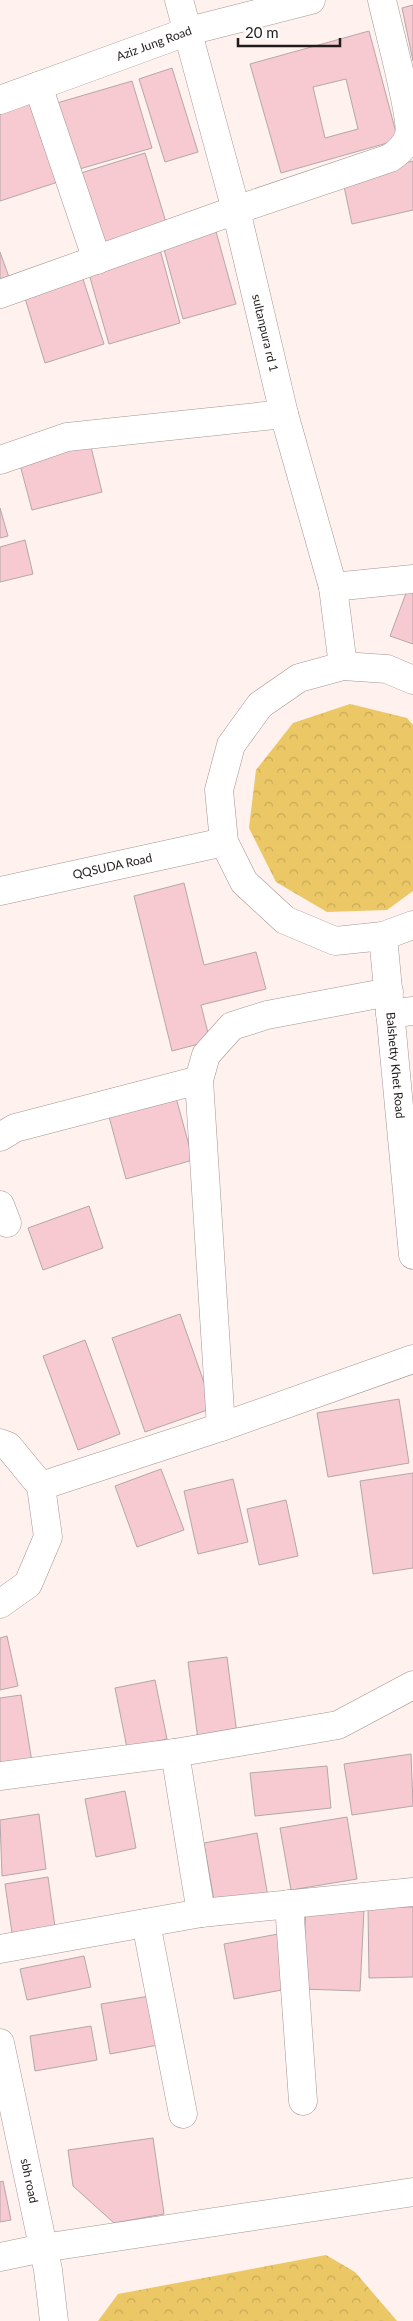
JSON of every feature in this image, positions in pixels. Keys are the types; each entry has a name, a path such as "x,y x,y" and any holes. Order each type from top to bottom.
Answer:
{"street":[{"name":"sultanpura rd 1","path":"180,0 236,210 284,414 333,588 343,666"},
{"name":"Aziz Jung Road","path":"0,100 188,31 310,0"},
{"path":"0,294 236,210 370,166 390,158 404,148 409,134 407,113 382,0"},
{"path":"38,86 96,260"},
{"path":"0,460 67,437 284,414"},
{"path":"333,588 413,579"},
{"path":"413,680 387,669 343,666 299,678 260,705 231,745 219,790 224,842 244,882 285,920 335,940 383,936 413,926"},
{"name":"QQSUDA Road","path":"0,890 224,842"},
{"name":"Balshetty Khet Road","path":"383,936 397,1005 406,1096 413,1255"},
{"path":"221,1427 199,1080 206,1054 232,1026 267,1014 397,1005"},
{"path":"0,1137 15,1128 199,1080"},
{"path":"41,1486 221,1427 413,1359"},
{"path":"0,1443 8,1446 41,1486 48,1537 28,1584 0,1604"},
{"path":"0,1776 175,1754 338,1725 413,1685"},
{"path":"175,1754 201,1913"},
{"path":"0,1949 201,1913 413,1892"},
{"path":"290,1904 303,2101"},
{"path":"146,1923 184,2114"},
{"name":"sbh road","path":"0,2043 43,2248 54,2321"},
{"path":"0,2257 43,2248 413,2192"}],"green space":[{"path":"350,704 407,718 413,725 413,891 387,910 327,912 276,882 249,828 256,770 293,723"},
{"path":"326,2255 355,2272 397,2321 98,2321 118,2294"}],"building":[{"path":"413,5 413,61 402,8"},
{"path":"369,31 398,140 281,173 250,64","holes":["346,79 358,129 325,138 313,87"]},
{"path":"172,68 198,152 165,162 139,79"},
{"path":"132,81 152,148 76,170 57,103"},
{"path":"39,100 64,180 0,201 0,113"},
{"path":"145,153 168,229 101,250 78,174"},
{"path":"413,161 413,210 352,224 342,177"},
{"path":"215,228 236,304 183,319 162,242"},
{"path":"159,246 180,323 109,344 87,267"},
{"path":"0,252 10,280 0,283"},
{"path":"82,276 104,344 45,363 24,295"},
{"path":"90,443 102,492 32,510 19,461"},
{"path":"0,508 8,536 0,538"},
{"path":"25,540 33,574 0,582 0,547"},
{"path":"408,588 413,589 413,644 390,636"},
{"path":"184,883 204,965 256,952 266,989 201,1005 210,1041 172,1051 134,896"},
{"path":"175,1094 193,1160 126,1179 108,1113"},
{"path":"89,1206 103,1248 43,1270 28,1228"},
{"path":"180,1314 213,1408 145,1432 112,1338"},
{"path":"85,1340 120,1434 78,1450 43,1356"},
{"path":"399,1399 409,1463 328,1477 317,1413"},
{"path":"161,1469 184,1530 137,1547 115,1486"},
{"path":"413,1473 413,1568 373,1574 360,1481"},
{"path":"233,1479 248,1542 198,1554 184,1491"},
{"path":"286,1500 298,1556 259,1565 247,1509"},
{"path":"7,1636 18,1686 0,1690 0,1638"},
{"path":"227,1657 237,1734 198,1740 188,1662"},
{"path":"155,1680 167,1739 127,1748 115,1688"},
{"path":"21,1695 32,1762 0,1767 0,1698"},
{"path":"411,1754 413,1806 352,1815 344,1764"},
{"path":"327,1766 331,1808 255,1816 250,1773"},
{"path":"125,1791 136,1848 96,1857 85,1799"},
{"path":"39,1814 46,1869 2,1876 0,1820"},
{"path":"347,1817 357,1879 291,1890 280,1828"},
{"path":"257,1833 268,1897 215,1906 204,1843"},
{"path":"48,1877 56,1934 13,1940 5,1884"},
{"path":"306,1907 364,1910 360,1991 302,1989"},
{"path":"413,1907 413,1977 369,1978 368,1908"},
{"path":"278,1934 287,1989 234,1999 224,1944"},
{"path":"84,1956 91,1987 27,2000 20,1969"},
{"path":"150,1996 158,2045 110,2054 101,2004"},
{"path":"91,2026 97,2060 35,2071 30,2036"},
{"path":"153,2138 164,2214 114,2223 73,2186 68,2150"},
{"path":"3,2181 11,2220 0,2222 0,2182"}]}
